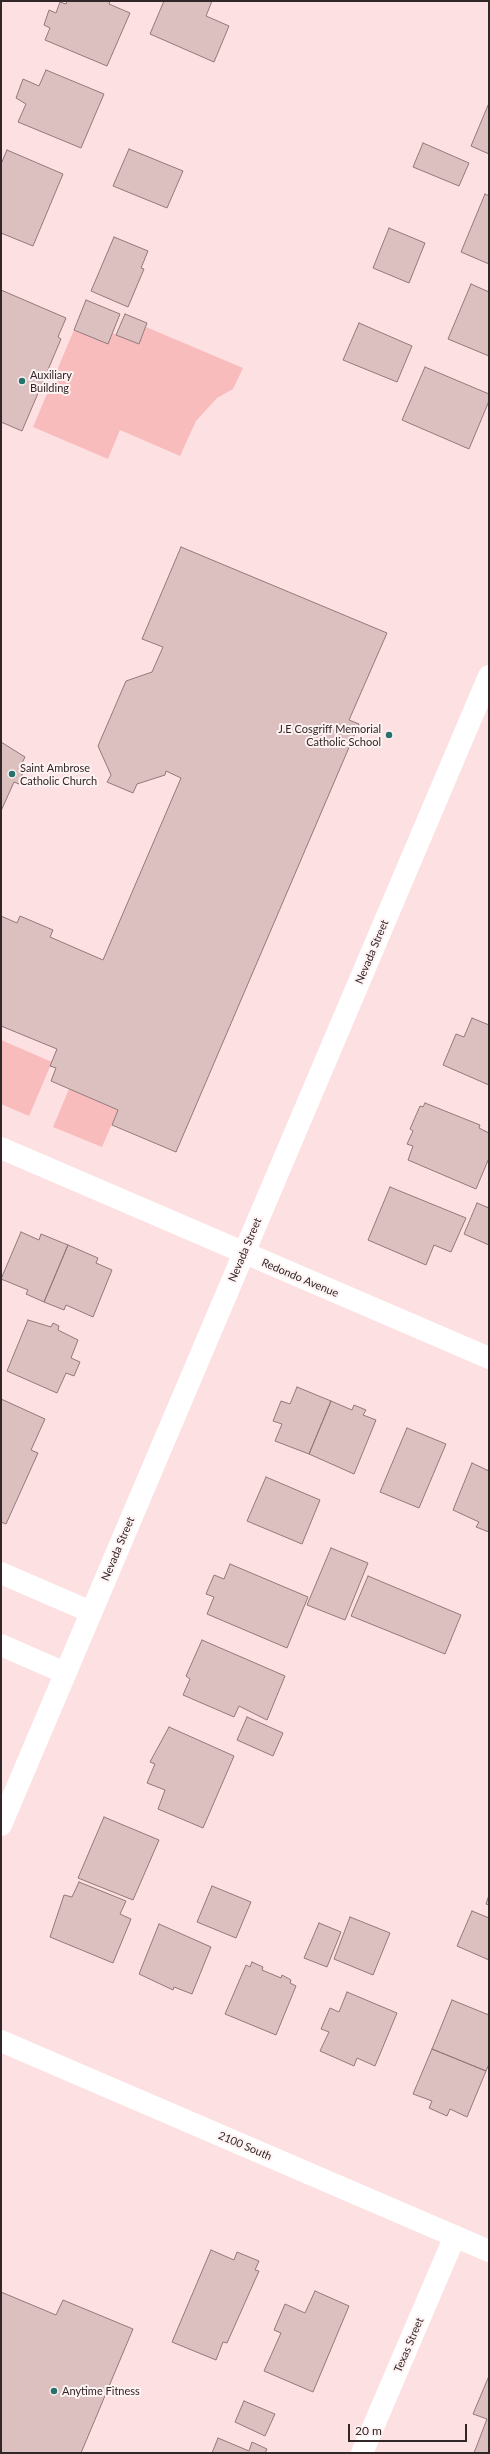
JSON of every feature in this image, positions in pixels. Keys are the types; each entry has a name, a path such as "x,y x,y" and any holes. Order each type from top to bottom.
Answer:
{"street":[{"name":"Nevada Street","path":"1,1825 489,676"},
{"name":"Redondo Avenue","path":"1,1148 489,1358"},
{"path":"1,1573 91,1612"},
{"path":"1,1645 65,1673"},
{"name":"2100 South","path":"1,2041 489,2251"},
{"name":"Texas Street","path":"362,2453 455,2236"}],"shaded area":[{"path":"146,327 243,368 233,389 217,398 196,421 180,456 120,430 108,459 33,427 74,330 108,343 112,333 139,344"},
{"path":"1,1040 52,1062 29,1116 1,1104"},
{"path":"69,1089 118,1110 102,1147 53,1127"}],"building":[{"path":"67,1 110,1 109,4 130,13 107,66 45,40 50,28 44,25 49,10 56,13 60,2 66,4"},
{"path":"164,1 212,1 206,16 229,26 214,62 150,34"},
{"path":"46,70 104,94 81,148 18,122 26,104 16,98 23,79 39,86"},
{"path":"489,103 489,154 471,146"},
{"path":"423,143 469,163 459,186 413,167"},
{"path":"129,149 183,171 167,208 113,186"},
{"path":"7,150 63,174 33,246 1,233 1,164"},
{"path":"485,194 489,196 489,264 461,252"},
{"path":"389,228 425,243 409,283 373,268"},
{"path":"114,237 148,251 141,268 144,269 128,307 91,291"},
{"path":"471,284 489,292 489,356 448,339"},
{"name":"Auxiliary Building","path":"1,290 66,318 58,337 61,339 22,431 1,422"},
{"path":"86,300 120,314 108,344 74,330"},
{"path":"125,314 147,323 139,344 116,335"},
{"path":"359,323 412,346 397,382 343,360"},
{"path":"425,367 489,394 489,401 469,449 402,420"},
{"path":"181,547 387,633 349,720 359,724 176,1152 112,1125 118,1110 51,1081 56,1068 50,1066 57,1049 1,1026 1,916 17,923 20,916 53,930 50,937 103,960 181,778 166,771 165,775 137,784 133,793 107,782 111,775 98,746 126,681 152,672 163,647 142,639"},
{"name":"Saint Ambrose Catholic Church","path":"1,742 25,757 22,763 25,766 19,784 14,782 1,811"},
{"path":"472,1018 489,1025 489,1085 443,1065 456,1034 464,1037"},
{"path":"425,1103 480,1125 479,1128 489,1133 489,1158 476,1189 408,1160 413,1146 407,1144 413,1131 410,1129 420,1106 423,1107"},
{"path":"390,1187 466,1218 451,1252 434,1245 426,1265 368,1240"},
{"path":"477,1203 489,1208 489,1245 464,1234"},
{"path":"21,1232 39,1240 41,1234 68,1245 44,1302 26,1294 28,1290 1,1279"},
{"path":"68,1245 98,1258 96,1263 112,1270 93,1317 66,1305 64,1310 44,1302"},
{"path":"28,1320 51,1327 53,1323 59,1326 58,1330 78,1340 71,1358 80,1362 74,1376 66,1373 57,1393 7,1371"},
{"path":"297,1387 331,1401 309,1454 275,1441 282,1424 273,1421 281,1401 290,1404"},
{"path":"1,1399 45,1419 31,1450 38,1453 6,1524 1,1522"},
{"path":"331,1401 352,1410 354,1405 366,1410 363,1415 376,1420 354,1474 309,1454"},
{"path":"407,1428 446,1444 419,1508 380,1492"},
{"path":"472,1463 489,1471 489,1532 476,1527 479,1522 453,1510"},
{"path":"266,1477 320,1500 302,1544 247,1521"},
{"path":"331,1548 368,1563 345,1620 307,1605"},
{"path":"230,1564 308,1597 287,1648 207,1614 214,1597 206,1594 214,1575 224,1579"},
{"path":"368,1576 461,1615 445,1654 351,1616"},
{"path":"202,1640 285,1676 267,1720 239,1706 234,1717 183,1695 190,1679 186,1676"},
{"path":"247,1717 283,1733 273,1756 237,1740"},
{"path":"169,1727 234,1756 203,1828 158,1809 165,1790 147,1783 155,1764 150,1762"},
{"path":"104,1817 159,1840 133,1900 78,1878"},
{"path":"79,1882 126,1901 120,1914 131,1919 113,1963 50,1937 64,1895 72,1897"},
{"path":"212,1886 251,1902 236,1938 197,1922"},
{"path":"489,1895 489,1905 486,1904"},
{"path":"472,1911 489,1918 489,1960 457,1946"},
{"path":"350,1917 390,1933 373,1975 334,1959"},
{"path":"319,1923 341,1932 327,1967 304,1958"},
{"path":"159,1924 211,1947 192,1994 174,1987 173,1990 139,1974"},
{"path":"252,1962 263,1967 262,1970 281,1978 282,1975 291,1980 290,1983 296,1986 276,2035 225,2014 246,1965 250,1967"},
{"path":"347,1992 397,2013 375,2066 357,2058 354,2066 320,2051 329,2032 321,2029 330,2008 339,2012"},
{"path":"452,2000 489,2015 489,2064 486,2071 432,2049"},
{"path":"432,2049 486,2071 467,2117 450,2109 447,2116 429,2108 432,2101 413,2094"},
{"path":"211,2250 234,2260 237,2252 259,2261 255,2270 259,2271 227,2343 223,2342 216,2360 172,2342"},
{"path":"315,2291 349,2306 313,2392 264,2371 281,2333 274,2330 285,2304 305,2313"},
{"name":"Anytime Fitness","path":"1,2292 56,2315 63,2300 133,2329 81,2453 1,2453"},
{"path":"489,2376 489,2453 474,2453 487,2419 473,2414"},
{"path":"244,2401 275,2414 265,2436 235,2422"},
{"path":"218,2438 249,2451 252,2442 267,2449 265,2453 212,2453"}],"place":[{"name":"Auxiliary Building","path":"22,381"},
{"name":"J.E Cosgriff Memorial Catholic School","path":"389,735"},
{"name":"Saint Ambrose Catholic Church","path":"12,774"},
{"name":"Anytime Fitness","path":"54,2391"}]}
